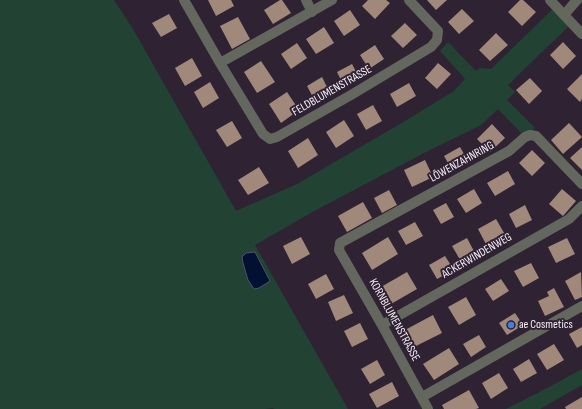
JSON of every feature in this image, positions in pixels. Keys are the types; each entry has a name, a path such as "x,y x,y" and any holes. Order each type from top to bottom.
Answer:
{"street":[{"name":"FELDBLUMENSTRASSE","path":"184,0 263,134 270,138 277,137 431,48 437,40 438,31 409,0"},
{"path":"306,0 312,12"},
{"path":"220,63 332,0"},
{"path":"550,0 582,34"},
{"path":"564,15 577,0"},
{"name":"LÖWENZAHNRING","path":"340,243 509,151 525,137 530,135 536,136 582,184"},
{"name":"ACKERWINDENWEG","path":"382,325 569,219 582,206"},
{"name":"KORNBLUMENSTRASSE","path":"340,243 339,250 428,409"},
{"path":"422,397 582,306"}],"green space":[{"path":"0,0 114,0 133,29 236,211 297,184 454,91 465,79 440,51 448,42 476,71 480,68 491,69 556,6 572,23 508,85 515,92 507,100 535,128 525,137 498,109 481,125 316,210 255,245 348,409 0,409"},
{"path":"582,369 582,385 540,409 506,409 551,386"}],"water":[{"path":"255,252 270,281 259,288 254,289 248,280 242,257 246,253"}],"building":[{"path":"208,0 231,0 234,6 216,16"},
{"path":"282,0 291,13 273,24 264,10"},
{"path":"368,0 386,0 390,3 375,19 362,6"},
{"path":"427,0 447,0 436,10"},
{"path":"520,0 523,0 536,12 522,26 508,12"},
{"path":"462,9 474,21 459,34 448,22"},
{"path":"350,10 360,25 344,36 334,21"},
{"path":"169,14 177,28 161,37 152,23"},
{"path":"238,17 250,39 232,49 220,26"},
{"path":"405,23 417,35 403,48 391,36"},
{"path":"324,27 334,43 316,54 306,39"},
{"path":"496,33 508,45 490,61 479,50"},
{"path":"563,42 576,56 563,69 550,55"},
{"path":"297,43 307,58 291,69 281,54"},
{"path":"375,45 384,59 369,69 360,55"},
{"path":"192,58 202,76 185,86 175,68"},
{"path":"261,61 275,82 257,93 244,72"},
{"path":"438,63 451,74 437,89 425,78"},
{"path":"352,64 360,79 345,88 337,72"},
{"path":"582,74 582,99 580,102 567,89"},
{"path":"322,77 330,93 315,101 307,86"},
{"path":"530,78 542,91 529,104 516,90"},
{"path":"210,82 219,98 203,108 194,92"},
{"path":"409,83 416,96 397,107 390,94"},
{"path":"287,92 299,110 281,123 269,104"},
{"path":"373,105 382,121 366,130 357,114"},
{"path":"344,120 354,136 336,148 326,132"},
{"path":"232,121 242,138 227,147 216,130"},
{"path":"569,123 582,137 563,154 551,140"},
{"path":"492,124 505,138 490,152 477,139"},
{"path":"308,138 318,155 298,168 288,151"},
{"path":"460,147 468,161 452,170 444,156"},
{"path":"582,147 582,170 570,158"},
{"path":"532,150 545,163 532,176 519,163"},
{"path":"425,160 433,177 412,187 404,170"},
{"path":"259,167 269,183 248,195 238,180"},
{"path":"508,171 515,184 495,196 487,183"},
{"path":"474,189 482,203 466,213 457,199"},
{"path":"562,189 576,201 563,216 549,204"},
{"path":"389,190 397,205 382,213 374,198"},
{"path":"363,202 372,218 347,232 338,216"},
{"path":"446,203 454,217 441,224 433,210"},
{"path":"525,205 532,220 516,228 509,214"},
{"path":"496,219 507,238 488,248 478,229"},
{"path":"415,222 423,236 406,245 398,231"},
{"path":"301,237 310,254 292,264 283,246"},
{"path":"388,237 398,254 372,270 362,253"},
{"path":"467,238 476,255 462,263 452,246"},
{"path":"567,238 575,254 556,263 548,247"},
{"path":"445,256 454,270 437,279 429,265"},
{"path":"531,263 539,278 523,287 514,271"},
{"path":"407,272 417,289 391,304 381,287"},
{"path":"581,272 582,297 575,300 565,281"},
{"path":"326,274 334,289 316,299 308,284"},
{"path":"501,279 509,291 493,301 485,289"},
{"path":"554,288 564,307 545,316 538,301 549,296 547,292"},
{"path":"344,295 353,313 336,321 328,302"},
{"path":"466,297 476,315 459,325 448,307"},
{"path":"515,313 523,325 507,335 499,323"},
{"path":"433,315 442,333 414,347 405,330"},
{"path":"360,323 368,339 352,347 344,331"},
{"path":"582,327 582,345 577,348 569,334"},
{"path":"479,335 486,347 471,357 463,344"},
{"path":"554,344 564,360 547,370 537,354"},
{"path":"449,348 459,364 434,380 423,364"},
{"path":"529,359 537,373 521,382 513,369"},
{"path":"377,360 385,375 370,384 361,369"},
{"path":"499,373 508,388 491,399 482,383"},
{"path":"392,382 399,396 377,408 369,394"},
{"path":"469,390 479,408 444,409 442,405"},
{"path":"582,397 582,409 566,409 565,407"}],"place":[{"name":"ae Cosmetics","path":"511,325"}]}
